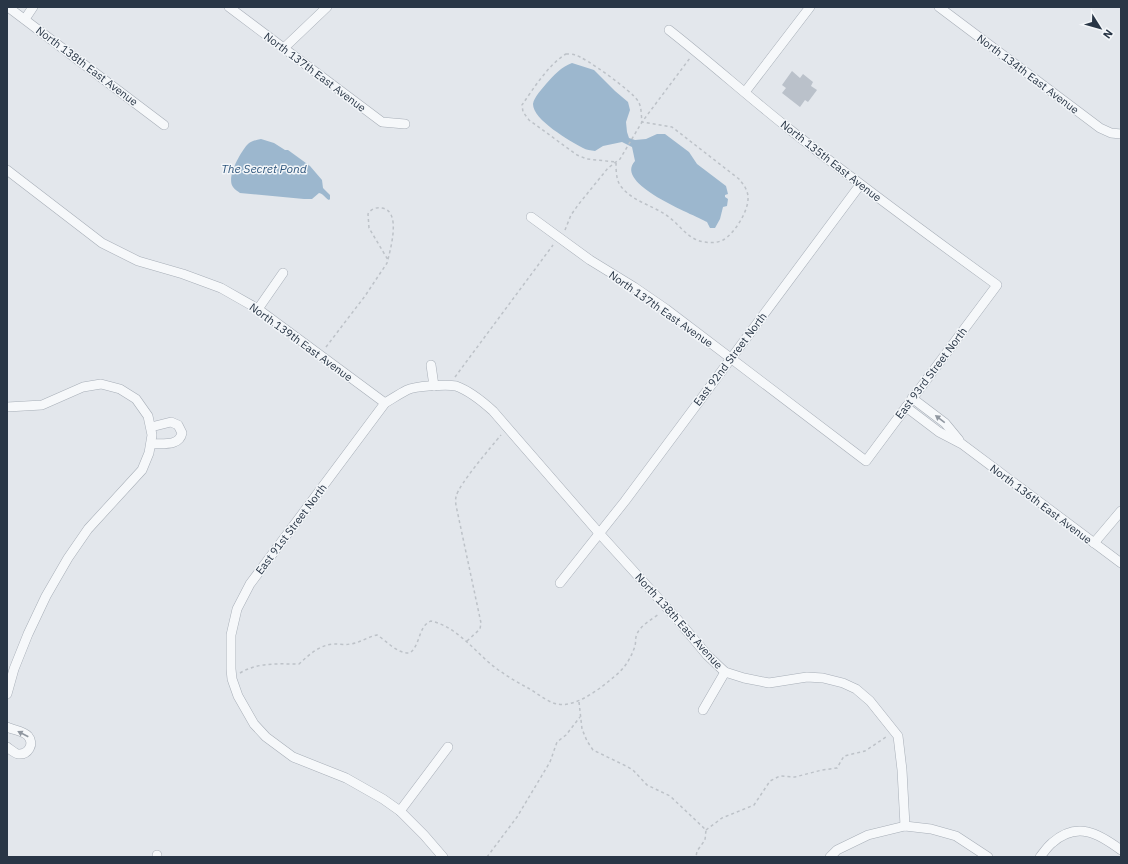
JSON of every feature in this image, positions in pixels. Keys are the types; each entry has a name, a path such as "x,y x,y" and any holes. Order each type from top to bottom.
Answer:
{"street":[{"name":"North 138th East Avenue","path":"8,7 164,125"},
{"path":"25,19 33,7"},
{"name":"North 137th East Avenue","path":"229,7 382,122 406,124"},
{"path":"284,48 327,7"},
{"path":"745,92 810,7"},
{"name":"North 134th East Avenue","path":"939,7 1100,128 1111,133 1121,134"},
{"name":"North 135th East Avenue","path":"669,30 860,185 997,285"},
{"name":"North 139th East Avenue","path":"7,170 102,243 138,261 183,274 221,288 258,309 385,403"},
{"name":"East 92nd Street North","path":"560,583 860,185"},
{"name":"North 137th East Avenue","path":"531,217 590,260 666,309 866,461"},
{"path":"258,309 283,273"},
{"name":"East 93rd Street North","path":"866,461 997,285"},
{"path":"431,365 434,386"},
{"path":"7,407 42,404 83,387 101,384 120,389 136,399 148,416 151,435 149,453 142,470 88,529 68,558 50,589 28,634 14,669 7,694"},
{"name":"North 138th East Avenue","path":"385,403 408,390 434,386 457,386 475,396 493,411 599,533 667,608 707,655 724,672 769,683 807,677 823,678 843,683 856,689 870,701 898,736 902,770 905,826"},
{"name":"North 136th East Avenue","path":"912,398 945,423 962,444"},
{"name":"East 91st Street North","path":"232,679 231,635 237,609 250,584 385,403"},
{"name":"North 136th East Avenue","path":"906,407 939,432 962,444 1121,563"},
{"path":"1094,543 1121,511"},
{"path":"703,710 724,672"},
{"path":"232,679 238,696 250,717 266,737 293,757 366,788 400,811 443,857"},
{"path":"7,727 26,735 30,739 31,744 28,750 21,754 16,753 7,747"},
{"path":"400,811 448,747"},
{"path":"830,857 837,850 868,835 905,826 931,829 956,836 988,857"},
{"path":"1040,857 1052,843 1068,833 1086,830 1105,838 1121,850"}],"path":[{"path":"449,385 554,243 560,238 578,205 608,168 620,159 642,122 696,51"},
{"path":"616,162 587,159 576,155 529,120 523,112 522,105 558,59 566,54 576,55 587,61 630,93 638,101 641,110 642,122"},
{"path":"616,162 617,176 620,185 626,191 645,205 665,214 694,240 715,243 723,240 732,232 741,220 746,211 748,197 746,188 739,178 672,127 642,122"},
{"path":"320,355 369,291 388,260 394,223 388,211 385,209 376,208 368,214 369,228 388,260"},
{"path":"467,641 480,629 480,621 457,510 456,498 459,490 488,451 508,428"},
{"path":"232,679 252,666 299,664 311,653 322,646 362,642 377,635 398,650 405,653 410,653 417,645 423,628 431,621 467,641 486,660 500,671 548,700 556,704 565,704 579,701 616,676 623,669 631,656 637,633 641,628 667,608"},
{"path":"579,701 582,729 593,750 633,770 647,785 670,796 706,830"},
{"path":"487,857 517,817 550,762 557,742 566,735 580,717"},
{"path":"696,857 697,851 705,840 706,830 722,818 754,805 770,781 780,776 795,777 837,768 844,756 865,751 894,730"}],"water":[{"path":"572,63 594,70 628,102 630,110 626,122 629,138 635,140 646,139 657,134 665,134 689,152 697,164 726,186 728,194 725,195 728,199 727,206 723,207 720,219 715,228 710,228 707,222 672,205 644,188 635,179 631,170 635,161 632,147 622,142 603,146 595,151 586,149 561,135 539,117 533,104 536,96 558,72"},
{"name":"The Secret Pond","path":"261,139 274,143 285,150 288,150 310,166 322,180 323,188 330,195 330,199 329,200 319,193 312,199 304,199 240,193 235,189 231,183 231,178 238,159 249,144"}],"building":[{"path":"792,71 800,78 803,74 813,82 811,86 817,90 808,102 805,100 800,107 782,93 786,88 782,85"}]}
